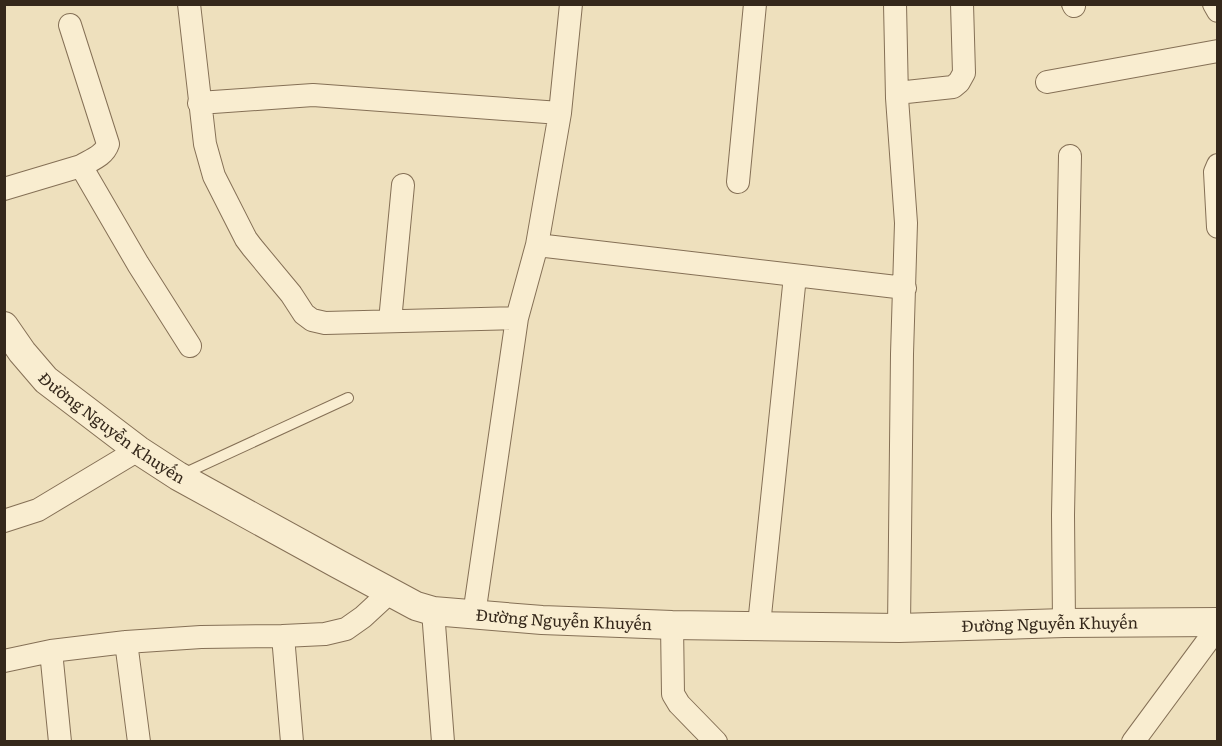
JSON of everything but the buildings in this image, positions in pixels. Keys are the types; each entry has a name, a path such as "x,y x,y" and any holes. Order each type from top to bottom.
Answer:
{"street":[{"path":"189,4 199,103 205,144 214,176 246,239 291,294 304,314 312,320 326,323 518,318"},
{"path":"474,615 518,318 537,245 560,113 571,4"},
{"path":"738,182 755,4"},
{"path":"895,4 897,93 906,223 899,628"},
{"path":"897,93 953,87 959,82 964,73 962,4"},
{"path":"1214,4 1218,11"},
{"path":"4,189 81,166 106,150 108,144 70,25"},
{"path":"1047,82 1218,51"},
{"path":"199,103 314,95 560,113"},
{"path":"1064,623 1063,515 1071,156"},
{"path":"1218,165 1215,172 1218,227"},
{"path":"81,166 138,264 190,346"},
{"path":"390,321 404,185"},
{"path":"537,245 905,288"},
{"path":"759,625 795,276"},
{"name":"Đường Nguyễn Khuyến","path":"4,326 46,380 138,450 178,476 390,593 433,612 672,625 899,628 1064,623 1218,622"},
{"path":"4,521 38,510 138,450"},
{"path":"4,661 51,651 126,642 201,637 325,634 346,629 390,593"},
{"path":"433,612 443,741"},
{"path":"672,625 673,694 679,704 716,741"},
{"path":"1133,741 1218,627"},
{"path":"283,636 292,741"},
{"path":"126,642 140,741"},
{"path":"51,651 60,741"}],"lane":[{"path":"178,476 348,398"}]}
